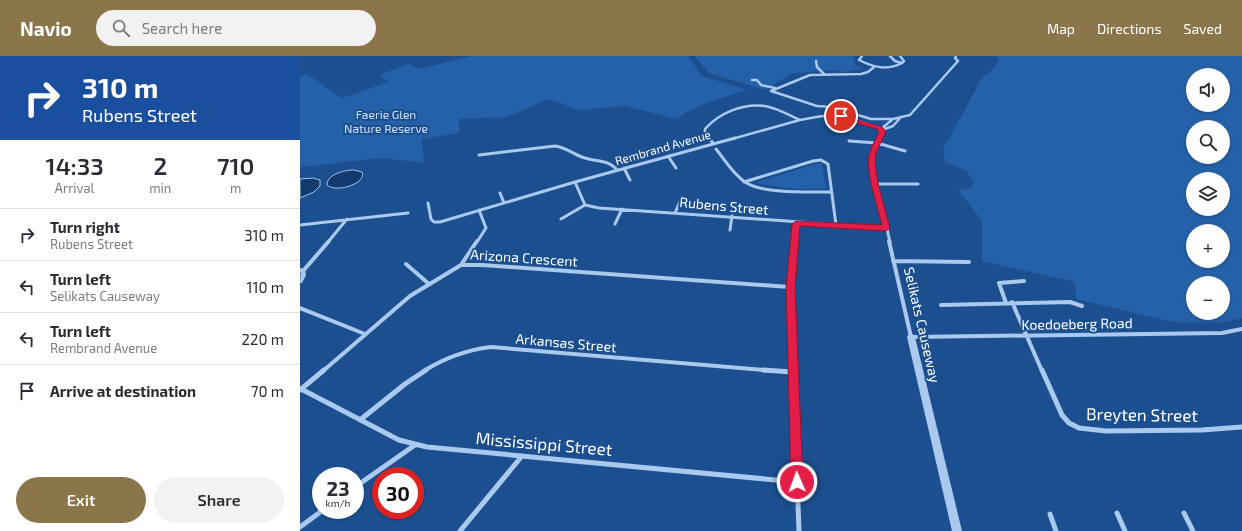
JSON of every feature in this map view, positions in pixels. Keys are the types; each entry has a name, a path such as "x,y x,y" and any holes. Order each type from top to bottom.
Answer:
{"street":[{"path":"862,56 859,60 874,67 893,67 902,62"},
{"path":"890,56 895,61 902,62"},
{"path":"900,56 904,61 902,62"},
{"path":"775,88 772,92 817,106 831,107 874,119 893,119 912,113 948,71 958,62 956,56"},
{"path":"816,61 817,67 825,74"},
{"path":"752,80 756,80 761,85 775,88 808,75 861,74 868,72 874,67"},
{"path":"712,143 705,133 705,128 718,118 730,112 751,107 764,106 800,120"},
{"name":"Rembrand Avenue","path":"428,203 431,219 434,222 454,218 712,143 821,115 835,115 880,129"},
{"path":"880,129 893,126 901,117"},
{"path":"880,129 893,119"},
{"name":"Selikats Causeway","path":"880,129 872,160 876,184 957,531"},
{"path":"849,142 877,143 904,151"},
{"path":"479,155 555,146 566,148 588,159 608,162 617,170"},
{"path":"716,149 744,182 755,187 802,192 831,192"},
{"path":"668,156 676,168"},
{"path":"744,182 814,160 821,160 828,164 836,226"},
{"path":"624,168 630,180"},
{"path":"561,219 585,205 574,182"},
{"path":"876,184 918,184"},
{"path":"500,193 504,203"},
{"path":"675,213 682,197"},
{"name":"Rubens Street","path":"585,205 595,208 732,216 796,224 886,228"},
{"path":"615,224 622,209"},
{"path":"461,265 486,228 479,210"},
{"path":"300,225 408,213"},
{"path":"730,230 732,216"},
{"path":"300,280 303,275 301,270 347,219"},
{"path":"796,224 790,287 799,531"},
{"path":"894,261 969,262"},
{"path":"406,264 429,284"},
{"name":"Arizona Crescent","path":"300,390 405,300 461,265 790,287"},
{"path":"1006,302 999,283 1024,281"},
{"name":"Breyten Street","path":"1012,302 1062,416 1066,421 1074,426 1086,429 1114,430 1223,429 1242,427"},
{"path":"941,304 1070,302 1082,306"},
{"path":"300,308 365,334"},
{"name":"Koedoeberg Road","path":"911,337 1222,333 1242,329"},
{"name":"Arkansas Street","path":"360,420 434,364 456,353 476,348 499,348 793,372"},
{"name":"Mississippi Street","path":"300,390 399,440 415,445 797,482"},
{"path":"364,481 415,445"},
{"path":"460,531 522,456"},
{"path":"1117,513 1125,531"},
{"path":"1184,513 1194,531"},
{"path":"1050,514 1056,531"},
{"path":"300,527 312,518"}],"green space":[{"name":"Faerie Glen Nature Reserve","path":"472,56 688,56 702,76 747,90 701,105 676,119 625,106 579,110 549,99 506,117 459,119 459,133 422,139 424,163 382,158 300,167 300,76 307,74 342,98 388,82 379,75 409,64 420,69"},
{"path":"695,56 854,56 852,58 856,65 864,68 846,72 828,70 791,74 765,90 709,73"},
{"path":"996,56 1242,56 1242,318 1224,322 1177,323 1076,299 1075,282 982,261 982,221 958,190 970,188 974,182 966,171 945,162 943,149 983,76 990,73 999,59"},
{"path":"819,163 822,164 826,189 797,189 759,184 757,182"}],"shaded area":[{"path":"354,170 362,172 362,176 360,180 350,186 337,188 327,185 328,181 333,175"},
{"path":"313,178 320,180 320,186 314,192 300,198 300,179"}],"route":[{"path":"797,482 790,287 796,224 886,228 872,160 877,143 883,131 879,128 841,116"}]}
